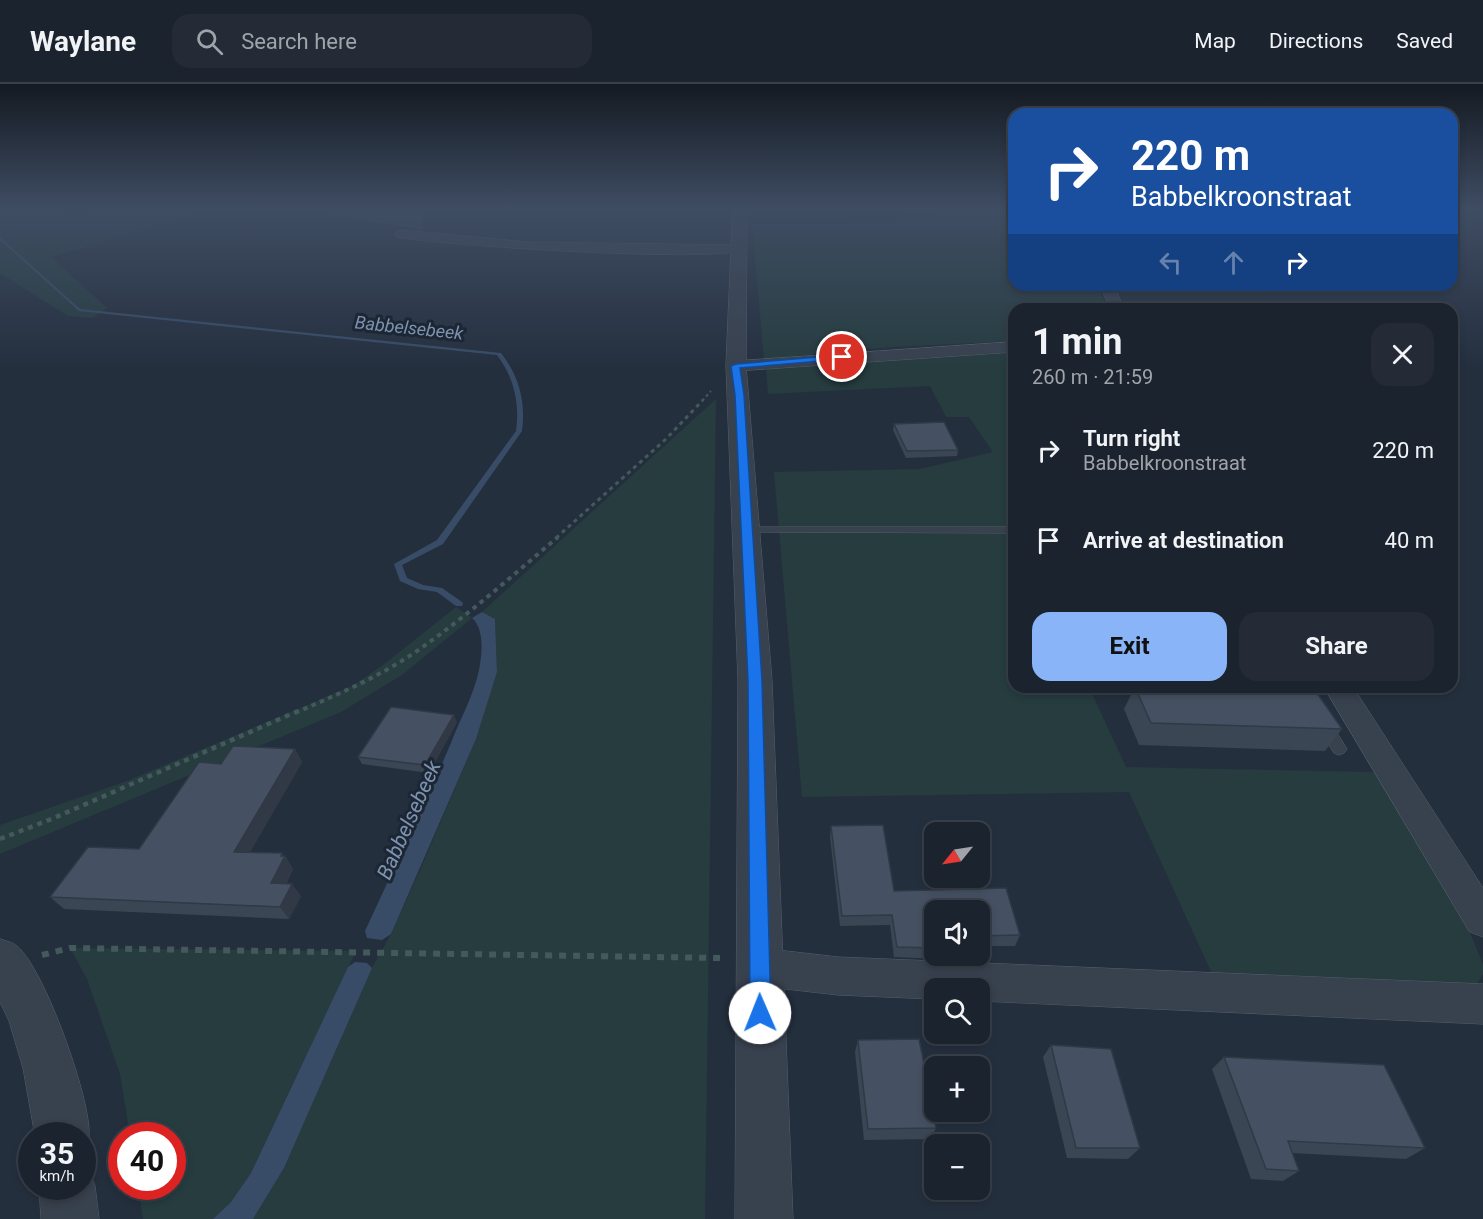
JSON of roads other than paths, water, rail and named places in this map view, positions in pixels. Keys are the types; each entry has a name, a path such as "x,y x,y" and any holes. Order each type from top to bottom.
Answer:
{"street":[{"path":"737,262 736,366 755,681 764,1219"},
{"path":"736,366 906,352 1008,347"},
{"path":"1342,693 1483,920"},
{"path":"2,963 32,1014 60,1110 61,1122"},
{"path":"760,967 850,977 1483,1004"},
{"path":"68,1200 70,1219"}],"lane":[{"path":"746,530 1008,530"},
{"path":"1303,693 1339,749"}],"water":[{"path":"482,612 495,619 497,672 476,739 391,934 382,940 367,938 365,931 474,689 482,650 481,635 472,618"},
{"path":"355,962 367,963 372,968 284,1168 253,1219 213,1219 231,1202 251,1173 348,967"}],"waterway":[{"name":"Babbelsebeek","path":"26,262 79,310 499,354 510,371 517,390 520,411 519,431 440,542 398,564 403,579 421,587 439,590 459,604"}]}
